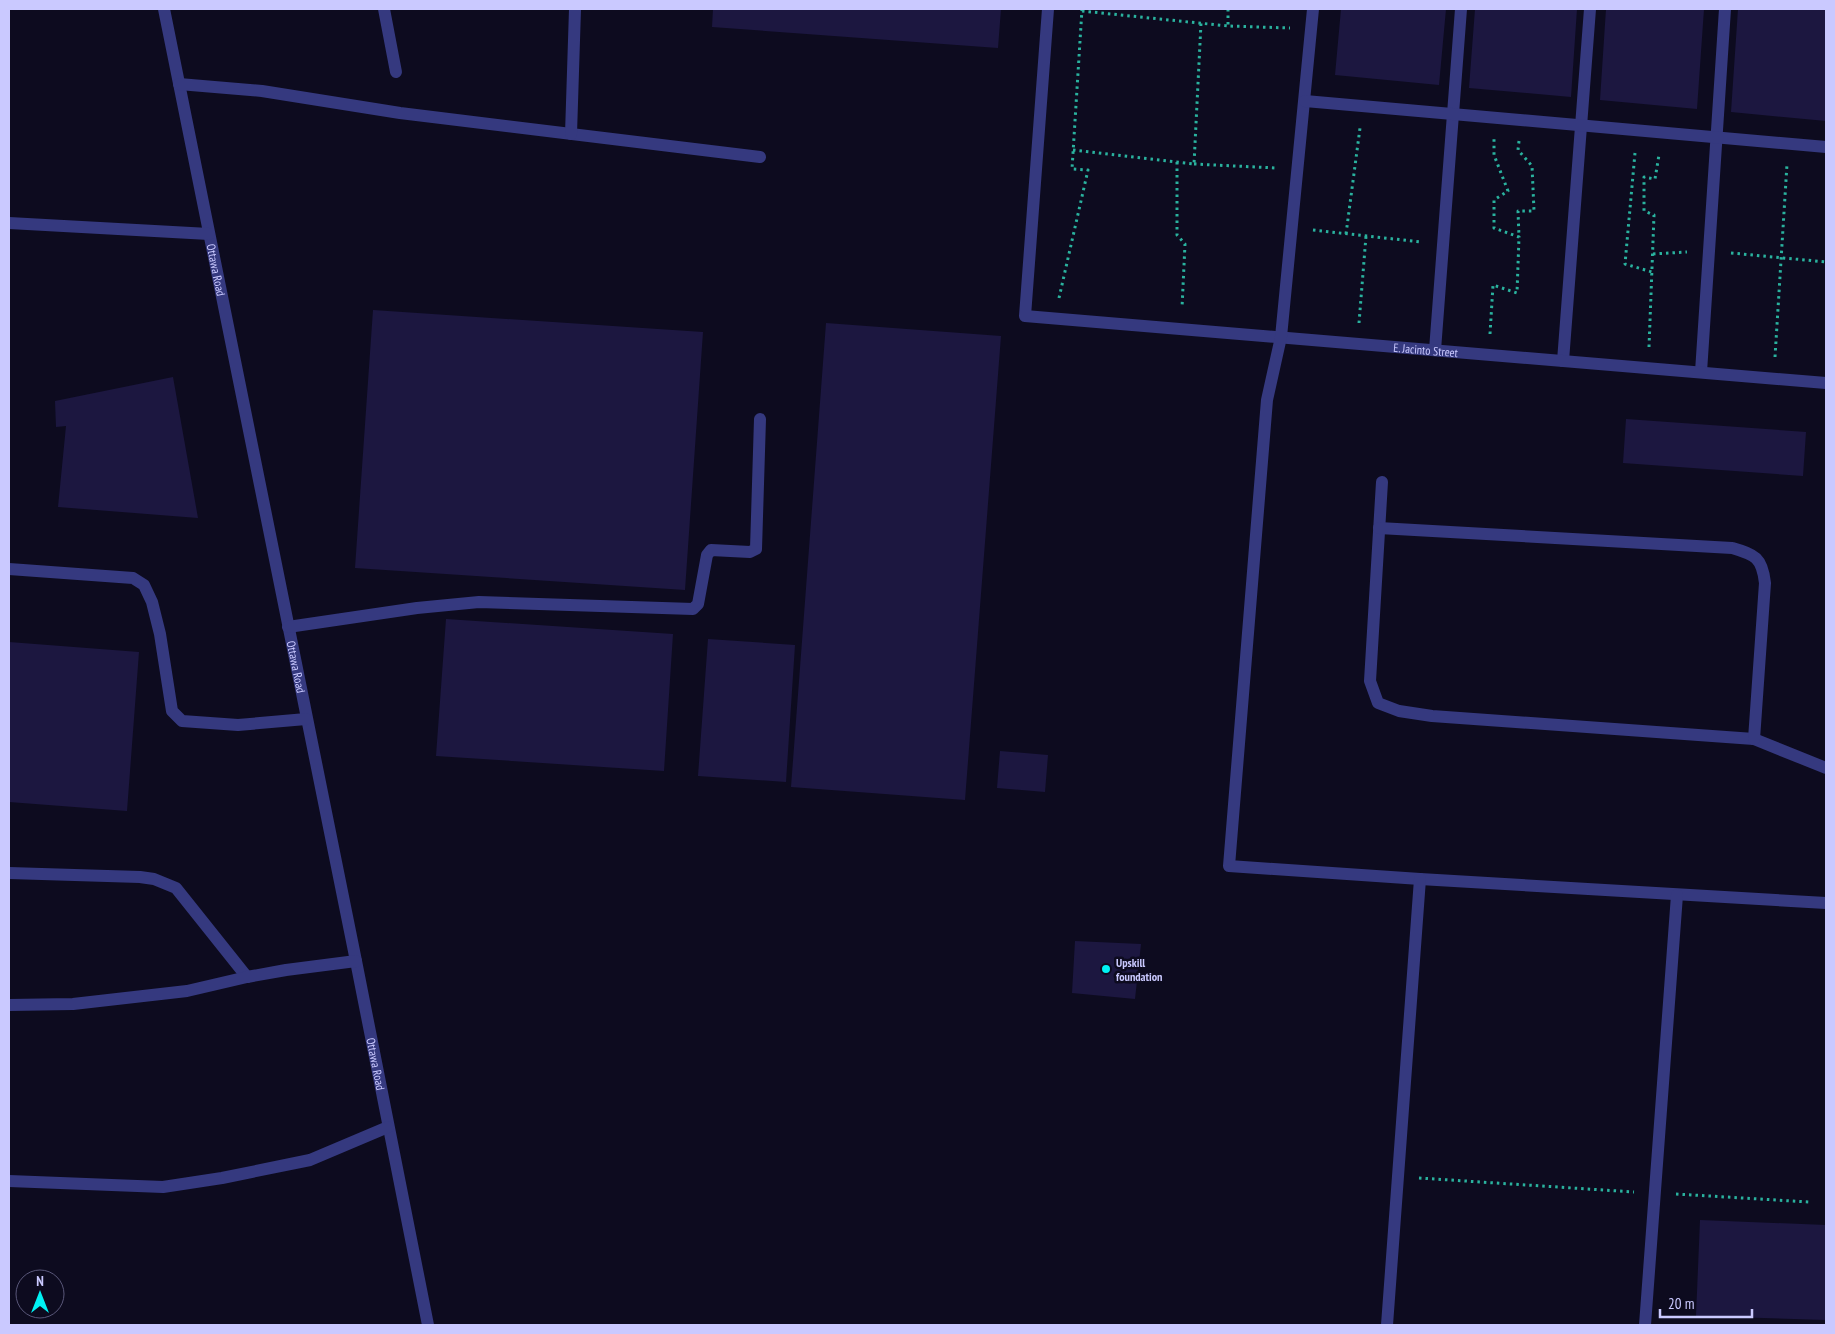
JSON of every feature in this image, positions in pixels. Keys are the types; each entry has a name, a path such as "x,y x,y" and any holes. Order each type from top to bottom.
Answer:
{"street":[{"name":"Ottawa Road","path":"164,9 428,1325"},
{"path":"384,9 396,72"},
{"path":"571,134 575,9"},
{"name":"E. Jacinto Street","path":"1048,9 1026,316 1826,383"},
{"path":"1313,9 1281,337 1267,400 1230,866 1826,903"},
{"path":"1435,350 1461,9"},
{"path":"1563,361 1590,9"},
{"path":"1701,372 1726,9"},
{"path":"179,84 262,91 400,113 760,157"},
{"path":"1305,100 1826,147"},
{"path":"9,223 209,234"},
{"path":"288,627 417,608 479,602 693,609 698,604 707,555 711,550 750,552 756,549 760,419"},
{"path":"1382,482 1370,681 1378,703 1399,711 1432,716 1754,739 1826,768"},
{"path":"1379,528 1732,548 1751,554 1763,567 1765,582 1754,739"},
{"path":"9,569 133,578 144,585 152,602 160,634 172,711 182,721 238,725 306,719"},
{"path":"9,873 140,877 154,879 176,888 247,977"},
{"path":"1387,1325 1420,879"},
{"path":"1645,1325 1677,894"},
{"path":"9,1005 73,1004 187,991 247,977 356,961"},
{"path":"9,1181 162,1186 222,1178 310,1160 388,1127"}],"path":[{"path":"1228,9 1228,26"},
{"path":"1055,318 1088,170 1072,169 1082,10 1228,26 1311,29"},
{"path":"1194,164 1200,23"},
{"path":"1346,234 1363,106"},
{"path":"1495,117 1494,155 1508,191 1494,200 1494,228 1519,237"},
{"path":"1489,355 1493,285 1517,293 1518,211 1534,211 1532,166 1518,150 1520,120"},
{"path":"1636,130 1625,264 1652,272"},
{"path":"1648,368 1654,215 1644,211 1644,177 1656,179 1662,132"},
{"path":"1774,378 1789,144"},
{"path":"1073,150 1194,164 1298,170"},
{"path":"1177,162 1177,235 1185,244 1181,329"},
{"path":"1292,227 1443,245"},
{"path":"1357,343 1366,236"},
{"path":"1653,254 1709,251 1826,262"},
{"path":"1398,1176 1809,1202"}],"building":[{"path":"713,9 1001,9 998,48 712,27"},
{"path":"1341,9 1446,9 1439,85 1335,75"},
{"path":"1475,9 1577,9 1571,97 1469,88"},
{"path":"1606,9 1704,9 1697,109 1600,100"},
{"path":"1738,9 1826,9 1826,121 1731,112"},
{"path":"373,310 703,332 685,590 355,568"},
{"path":"826,323 1001,336 965,800 791,787"},
{"path":"173,377 198,518 58,507 66,426 56,427 55,401"},
{"path":"1626,419 1806,432 1803,476 1623,463"},
{"path":"446,619 673,634 664,771 436,756"},
{"path":"708,639 795,645 786,782 698,776"},
{"path":"9,642 139,652 127,811 9,802"},
{"path":"1000,751 1048,755 1045,792 997,788"},
{"name":"Upskill foundation","path":"1075,941 1141,944 1135,999 1072,993"},
{"path":"1700,1220 1826,1225 1826,1320 1696,1316"}],"place":[{"name":"Upskill foundation","path":"1106,969"}]}
